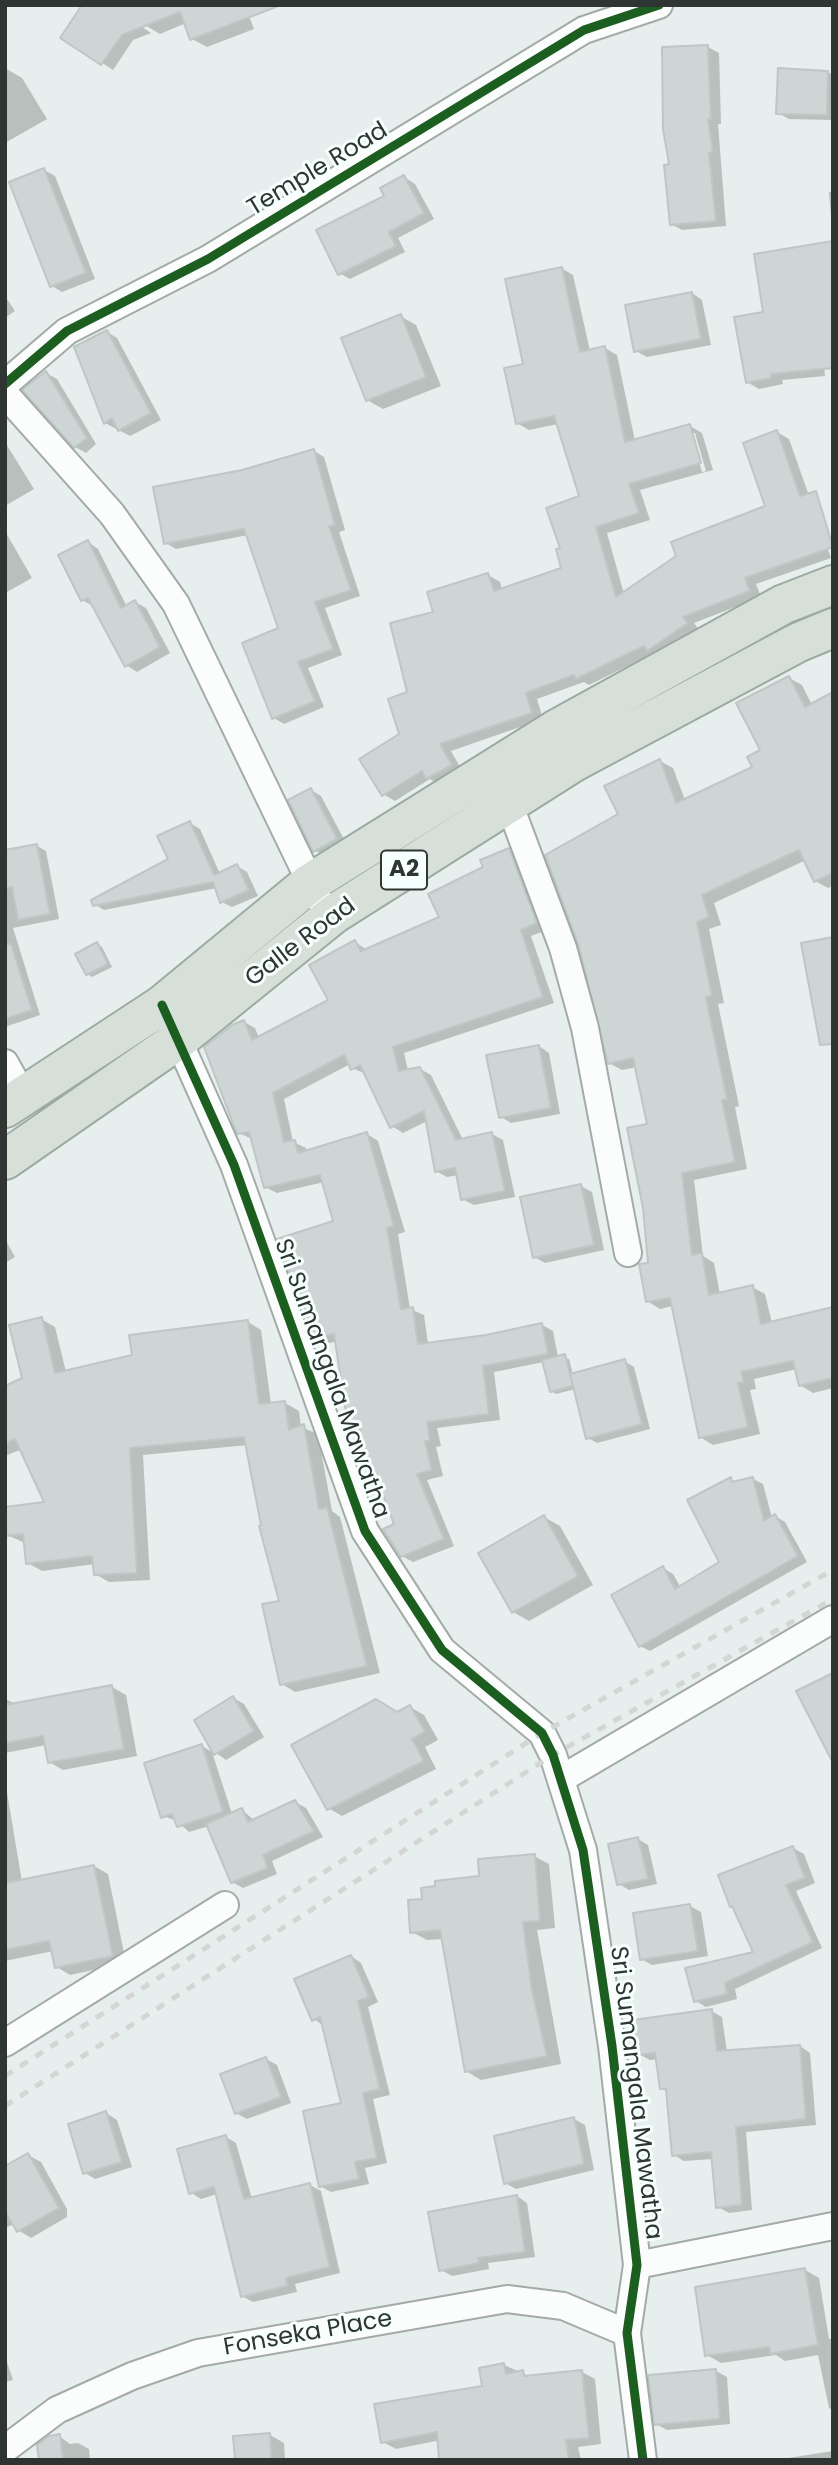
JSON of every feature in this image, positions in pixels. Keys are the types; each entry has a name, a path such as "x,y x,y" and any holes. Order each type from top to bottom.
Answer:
{"highway":[{"name":"Galle Road","path":"14,1102 162,1005 310,883 555,730 784,604 833,585"},
{"name":"Galle Road","path":"5,1160 178,1040 328,918 574,762 799,642 833,628"}],"street":[{"name":"Temple Road","path":"5,384 67,331 208,259 584,30 659,5"},
{"path":"5,394 112,514 176,604 328,918"},
{"path":"496,767 563,948 585,1028 628,1254"},
{"name":"Sri Sumangala Mawatha","path":"162,1005 234,1166 365,1531 442,1650 542,1732 561,1779 583,1850 612,2046 637,2265 627,2333 643,2460"},
{"path":"5,1063 14,1102"},
{"path":"561,1779 833,1619"},
{"path":"5,2043 225,1905"},
{"path":"637,2265 833,2226"},
{"name":"Fonseka Place","path":"5,2449 57,2410 132,2376 198,2353 507,2299 563,2306 627,2333"}],"building":[{"path":"82,5 276,7 190,40 180,12 122,35 101,65 60,38"},
{"path":"708,45 711,119 708,119 713,152 709,153 716,221 670,225 664,165 669,164 663,129 662,47"},
{"path":"778,68 828,71 827,115 776,114"},
{"path":"44,168 86,273 50,287 9,182"},
{"path":"404,175 424,213 389,232 396,246 338,275 316,230 384,196 380,188"},
{"path":"833,241 833,368 771,374 771,378 746,383 734,317 763,312 754,254"},
{"path":"562,267 580,352 605,346 625,442 690,424 701,463 629,484 639,513 596,527 616,597 676,556 671,542 765,506 743,443 777,430 800,496 816,491 833,547 745,578 750,591 683,617 688,623 647,651 644,646 576,679 574,675 526,693 532,713 440,744 452,765 426,779 422,771 382,796 359,759 399,734 388,699 407,692 390,623 433,612 427,592 488,573 494,591 561,568 556,549 560,548 546,508 579,496 554,416 516,424 504,368 523,364 505,279"},
{"path":"692,292 701,339 634,352 625,305"},
{"path":"401,314 426,377 366,401 341,338"},
{"path":"107,330 151,413 118,431 112,418 104,424 74,347"},
{"path":"46,371 87,438 74,448 22,390"},
{"path":"314,449 335,525 329,526 351,590 315,602 333,649 298,662 315,701 272,719 242,643 278,628 244,529 164,544 153,487 242,470"},
{"path":"88,540 121,608 135,600 160,647 125,667 88,598 81,601 58,555"},
{"path":"789,676 805,707 833,692 833,873 814,882 799,850 702,895 709,917 697,922 712,996 706,997 727,1099 722,1100 735,1162 682,1173 692,1255 702,1253 709,1295 753,1285 761,1324 833,1307 833,1378 799,1386 793,1361 741,1372 744,1382 738,1383 748,1427 699,1438 670,1298 646,1302 639,1264 648,1263 643,1208 627,1128 647,1124 633,1058 608,1064 578,944 545,855 618,814 604,786 660,759 676,803 752,767 747,757 760,750 736,703"},
{"path":"311,788 337,839 313,852 288,800"},
{"path":"190,821 214,875 237,864 249,890 220,903 213,882 93,906 91,900 168,859 157,836"},
{"path":"37,844 50,914 18,920 12,887 5,888 5,850"},
{"path":"509,848 537,923 521,930 543,997 393,1047 399,1071 420,1067 456,1140 492,1132 505,1191 461,1200 455,1168 435,1172 424,1111 390,1128 360,1065 351,1070 344,1055 273,1093 284,1142 295,1140 298,1153 367,1132 394,1226 387,1228 401,1309 413,1307 418,1344 486,1335 542,1323 548,1354 483,1366 489,1414 427,1422 430,1441 425,1441 432,1470 417,1474 444,1539 401,1557 383,1529 394,1524 378,1483 372,1484 360,1429 349,1433 334,1334 313,1338 298,1284 294,1285 277,1239 333,1221 320,1175 264,1188 249,1132 237,1134 204,1047 232,1025 244,1020 252,1040 328,1000 309,965 355,940 361,951 439,917 428,894 483,867 480,860"},
{"path":"833,937 833,1044 820,1045 801,943"},
{"path":"97,942 108,964 86,975 75,954"},
{"path":"11,944 32,1010 5,1019 5,945"},
{"path":"539,1045 551,1108 499,1118 486,1055"},
{"path":"581,1184 594,1245 533,1258 520,1197"},
{"path":"42,1317 55,1373 132,1355 129,1335 248,1320 259,1404 285,1401 289,1430 304,1424 319,1509 327,1507 367,1666 280,1685 262,1604 279,1601 259,1526 261,1525 244,1437 130,1448 137,1573 94,1575 92,1556 26,1564 23,1534 5,1536 5,1507 44,1502 15,1439 5,1444 5,1386 22,1378 9,1325"},
{"path":"565,1354 573,1386 550,1392 542,1360"},
{"path":"625,1359 642,1424 586,1439 570,1374"},
{"path":"731,1477 732,1482 753,1477 764,1521 775,1514 798,1556 639,1647 611,1595 663,1566 675,1589 719,1562 687,1500"},
{"path":"544,1515 578,1576 512,1613 478,1553"},
{"path":"833,1673 833,1763 796,1691"},
{"path":"112,1685 124,1749 48,1763 43,1736 5,1743 5,1705"},
{"path":"233,1696 254,1731 214,1755 194,1720"},
{"path":"376,1699 397,1712 410,1705 425,1732 412,1739 424,1761 327,1810 291,1745"},
{"path":"202,1744 223,1812 177,1827 172,1814 161,1818 144,1763"},
{"path":"295,1800 314,1831 263,1855 268,1868 231,1883 206,1824 242,1808 248,1822"},
{"path":"638,1837 648,1879 617,1885 608,1844"},
{"path":"793,1846 805,1878 786,1885 813,1942 725,1983 727,1994 694,2002 685,1968 753,1952 732,1906 730,1907 718,1875"},
{"path":"535,1854 540,1921 523,1922 532,1990 547,2056 465,2072 440,1930 410,1933 408,1900 422,1899 421,1888 435,1886 435,1881 479,1876 478,1859"},
{"path":"94,1865 113,1956 55,1968 49,1941 5,1950 5,1883"},
{"path":"690,1904 698,1951 640,1960 633,1913"},
{"path":"351,1955 369,1997 358,2001 380,2089 363,2093 377,2158 355,2162 359,2179 319,2187 303,2111 341,2103 320,2017 312,2021 294,1979"},
{"path":"712,2009 717,2051 800,2045 806,2119 736,2127 742,2205 716,2208 711,2152 672,2156 666,2089 660,2089 655,2053 638,2055 633,2020"},
{"path":"266,2057 281,2097 235,2114 220,2074"},
{"path":"106,2111 122,2162 83,2174 68,2124"},
{"path":"574,2117 584,2164 504,2184 494,2136"},
{"path":"226,2135 244,2199 310,2183 330,2267 286,2278 287,2286 241,2297 214,2187 189,2194 177,2149"},
{"path":"28,2153 59,2208 17,2232 5,2211 5,2166"},
{"path":"517,2195 525,2252 478,2258 479,2263 439,2271 428,2212"},
{"path":"805,2268 818,2345 770,2354 769,2347 705,2356 695,2287"},
{"path":"504,2363 506,2374 523,2370 524,2376 582,2370 589,2438 566,2440 569,2460 439,2460 437,2432 381,2443 374,2404 482,2386 479,2368"},
{"path":"716,2369 720,2419 654,2425 648,2375"},
{"path":"270,2433 272,2460 235,2460 233,2436"},
{"path":"60,2434 63,2460 39,2460 37,2445 49,2436"}],"railway":[{"path":"5,2076 542,1733 833,1570"},
{"path":"5,2106 553,1755 833,1599"}],"cycle path":[{"path":"5,384 67,331 208,259 584,30 659,5"},
{"path":"162,1005 234,1165 365,1531 442,1650 542,1733 553,1755 583,1850 612,2046 637,2265 627,2333 643,2460"}]}
